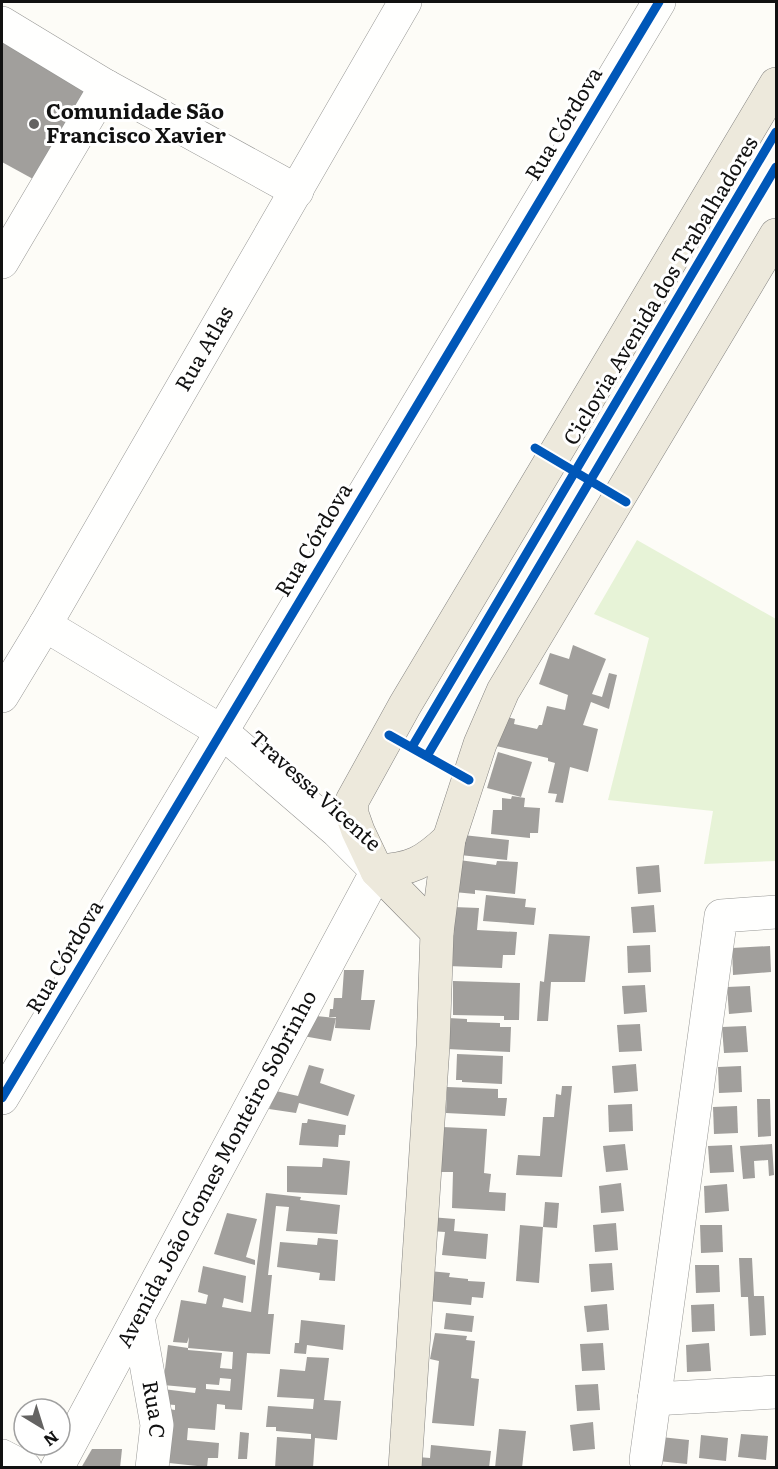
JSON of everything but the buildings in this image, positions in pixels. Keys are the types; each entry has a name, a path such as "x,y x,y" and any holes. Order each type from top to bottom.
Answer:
{"main road":[{"path":"449,839 431,856 413,866 398,871 377,872 352,814 352,801 405,705 777,84"},
{"path":"405,1467 433,1046 437,932 449,839 480,744 503,691 777,235"},
{"name":"Travessa Vicente","path":"377,872 437,932"}],"street":[{"name":"Rua Atlas","path":"2,696 404,2"},
{"name":"Rua Córdova","path":"2,1098 659,2"},
{"path":"2,23 106,86 297,190"},
{"path":"2,262 106,86"},
{"name":"Travessa Vicente","path":"45,625 221,731 337,831 377,872"},
{"name":"Avenida João Gomes Monteiro Sobrinho","path":"57,1467 377,872"},
{"path":"646,1460 721,916 777,912"},
{"name":"Rua C","path":"138,1318 157,1425 152,1467"},
{"path":"654,1399 777,1392"},
{"path":"2,1456 25,1467"}],"green space":[{"path":"637,540 776,619 776,861 704,864 713,811 608,800 649,638 594,614"}],"cycle path":[{"path":"2,1098 659,2"},
{"name":"Ciclovia Avenida dos Trabalhadores","path":"412,747 776,132"},
{"path":"427,756 776,167"},
{"path":"535,448 626,502"},
{"path":"389,735 469,780"}],"place":[{"name":"Comunidade São Francisco Xavier","path":"34,124"}]}
